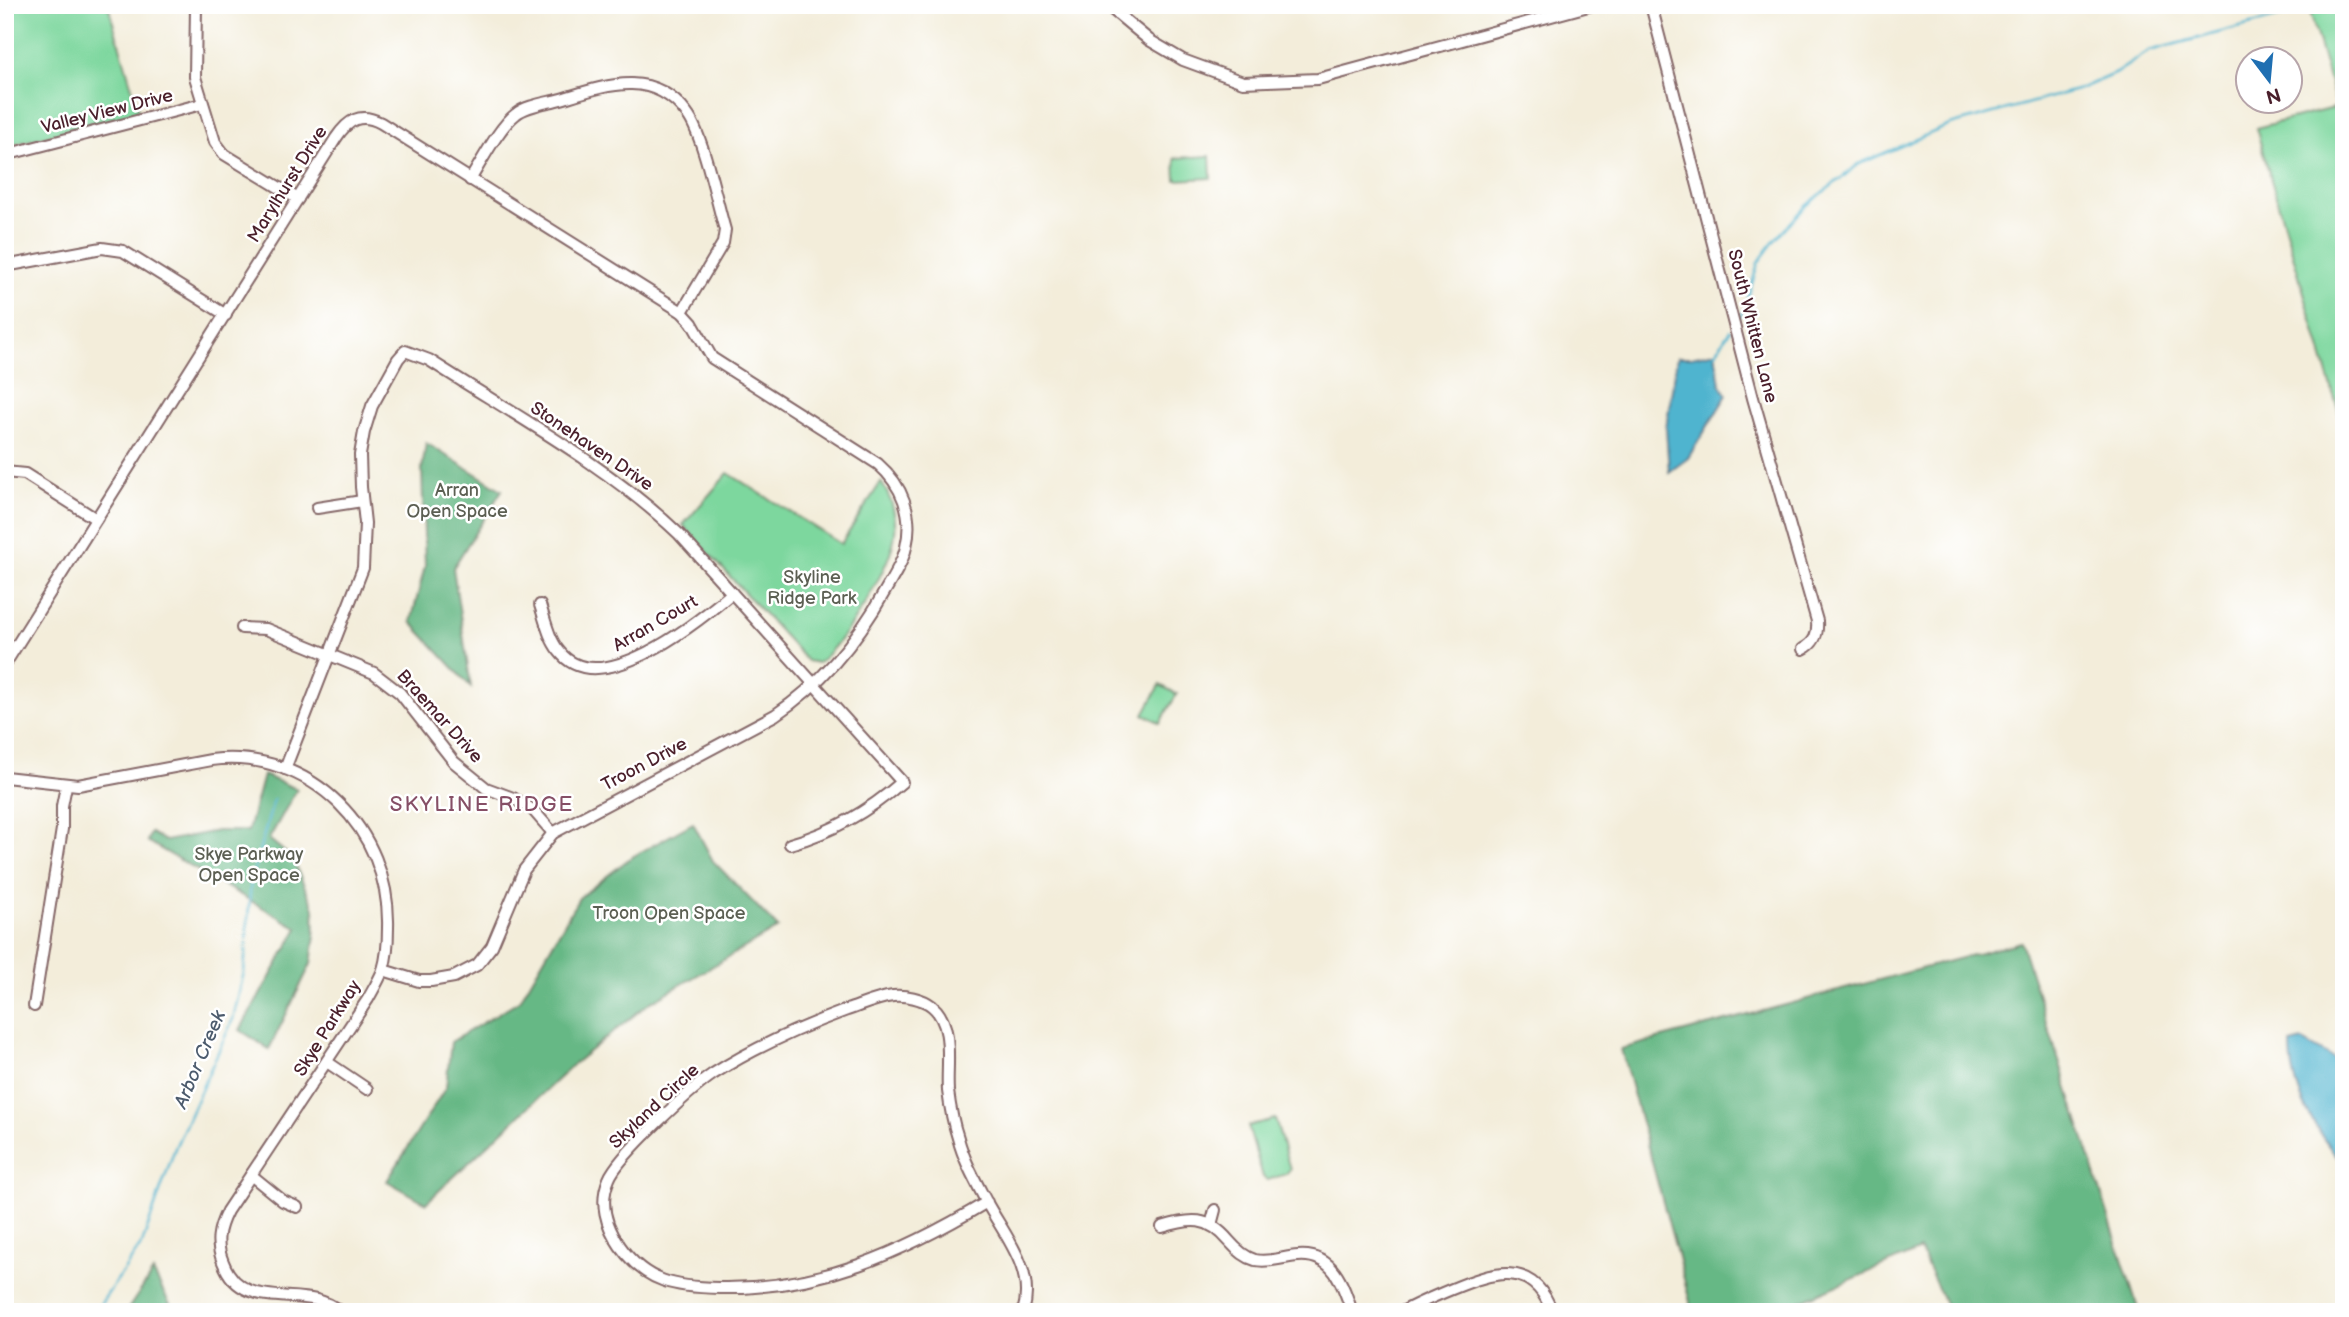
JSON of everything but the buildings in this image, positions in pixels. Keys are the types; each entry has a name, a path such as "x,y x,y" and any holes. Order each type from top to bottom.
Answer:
{"street":[{"path":"195,5 195,77 211,135 224,154 298,199"},
{"path":"1107,5 1149,40 1183,61 1243,82 1318,79 1592,5"},
{"name":"South Whitten Lane","path":"1651,5 1753,398 1817,621 1818,631 1814,641 1803,649"},
{"path":"471,180 508,121 522,110 602,87 626,83 651,86 660,91 679,105 694,124 725,230 723,243 682,312"},
{"name":"Valley View Drive","path":"5,155 202,104"},
{"name":"Marylhurst Drive","path":"5,664 344,126 358,117 367,117 382,123 682,312 692,323 704,348 719,363 875,462 894,480 905,503 908,520 906,547 893,577"},
{"path":"5,266 114,248 123,251 226,316"},
{"name":"Stonehaven Drive","path":"285,768 363,568 365,523 360,455 364,431 372,407 398,359 405,351 412,352 429,360 622,484 656,511 902,782 852,820 828,832 790,844"},
{"path":"5,472 25,474 96,520"},
{"path":"317,508 362,501"},
{"name":"Troon Drive","path":"383,970 419,981 431,981 454,977 477,965 492,946 524,870 553,833 775,715 815,684 853,643 893,577"},
{"name":"Arran Court","path":"540,606 559,651 579,666 600,669 621,664 697,624 732,593"},
{"name":"Braemar Drive","path":"242,628 265,629 365,668 384,679 400,693 453,761 486,788 513,798 533,810 553,833"},
{"name":"Skye Parkway","path":"5,777 66,786 224,758 251,760 285,768 317,786 351,817 370,843 382,872 388,897 388,936 383,970 368,999 227,1211 218,1232 218,1250 225,1270 239,1285 261,1295 321,1301 340,1312"},
{"path":"34,1006 62,829 62,806 66,786"},
{"name":"Skyland Circle","path":"987,1202 923,1239 860,1266 832,1275 779,1284 725,1288 679,1285 643,1272 633,1264 613,1236 606,1218 604,1199 609,1179 624,1156 711,1075 808,1024 894,996 924,1001 935,1008 941,1018 948,1046 948,1091 958,1139 1024,1272 1026,1297 1023,1312"},
{"path":"327,1062 366,1089"},
{"path":"251,1175 283,1200 297,1207"},
{"path":"1211,1225 1215,1210"},
{"path":"1162,1227 1192,1220 1211,1225 1240,1252 1256,1260 1314,1257 1325,1262 1338,1274 1352,1312"},
{"path":"1402,1312 1477,1279 1505,1273 1526,1278 1536,1284 1547,1299 1552,1312"}],"green space":[{"path":"5,5 108,5 139,112 5,147"},
{"path":"2308,5 2344,5 2344,430 2256,128 2337,107"},
{"path":"1210,156 1211,178 1176,180 1175,158"},
{"name":"Arran Open Space","path":"426,443 502,490 453,568 471,687 411,622 425,566 422,469"},
{"name":"Skyline Ridge Park","path":"728,473 841,544 881,482 888,494 893,506 895,533 885,564 853,622 818,663 807,661 683,525"},
{"path":"1160,685 1177,694 1160,723 1144,714"},
{"name":"Skye Parkway Open Space","path":"263,775 297,789 269,839 292,858 314,908 315,935 311,964 269,1049 240,1030 298,928 147,841 151,833 165,841 217,831 248,831"},
{"name":"Troon Open Space","path":"693,823 713,861 778,928 648,1004 576,1062 426,1203 387,1181 446,1087 451,1042 520,1000 579,898 630,858"},
{"path":"2021,942 2139,1312 1949,1312 1920,1250 1787,1307 1788,1312 1693,1312 1621,1049"},
{"path":"1275,1119 1290,1169 1286,1174 1268,1180 1263,1177 1248,1126"},
{"path":"153,1272 174,1312 126,1312"}],"water":[{"path":"1715,352 1720,384 1727,395 1688,458 1669,472 1666,428 1677,357"},
{"path":"2303,1041 2344,1064 2344,1165 2314,1124 2300,1093 2291,1044"}],"waterway":[{"path":"1738,319 1745,308 1758,263 1775,240 1806,206 1859,164 1950,125 2080,89 2116,73 2149,51 2294,13 2298,5"},
{"path":"1715,354 1730,330"},
{"name":"Arbor Creek","path":"95,1312 142,1244 175,1148 233,1019 244,972 251,880 274,799"}],"district":[{"name":"SKYLINE RIDGE","path":"482,804"}]}
